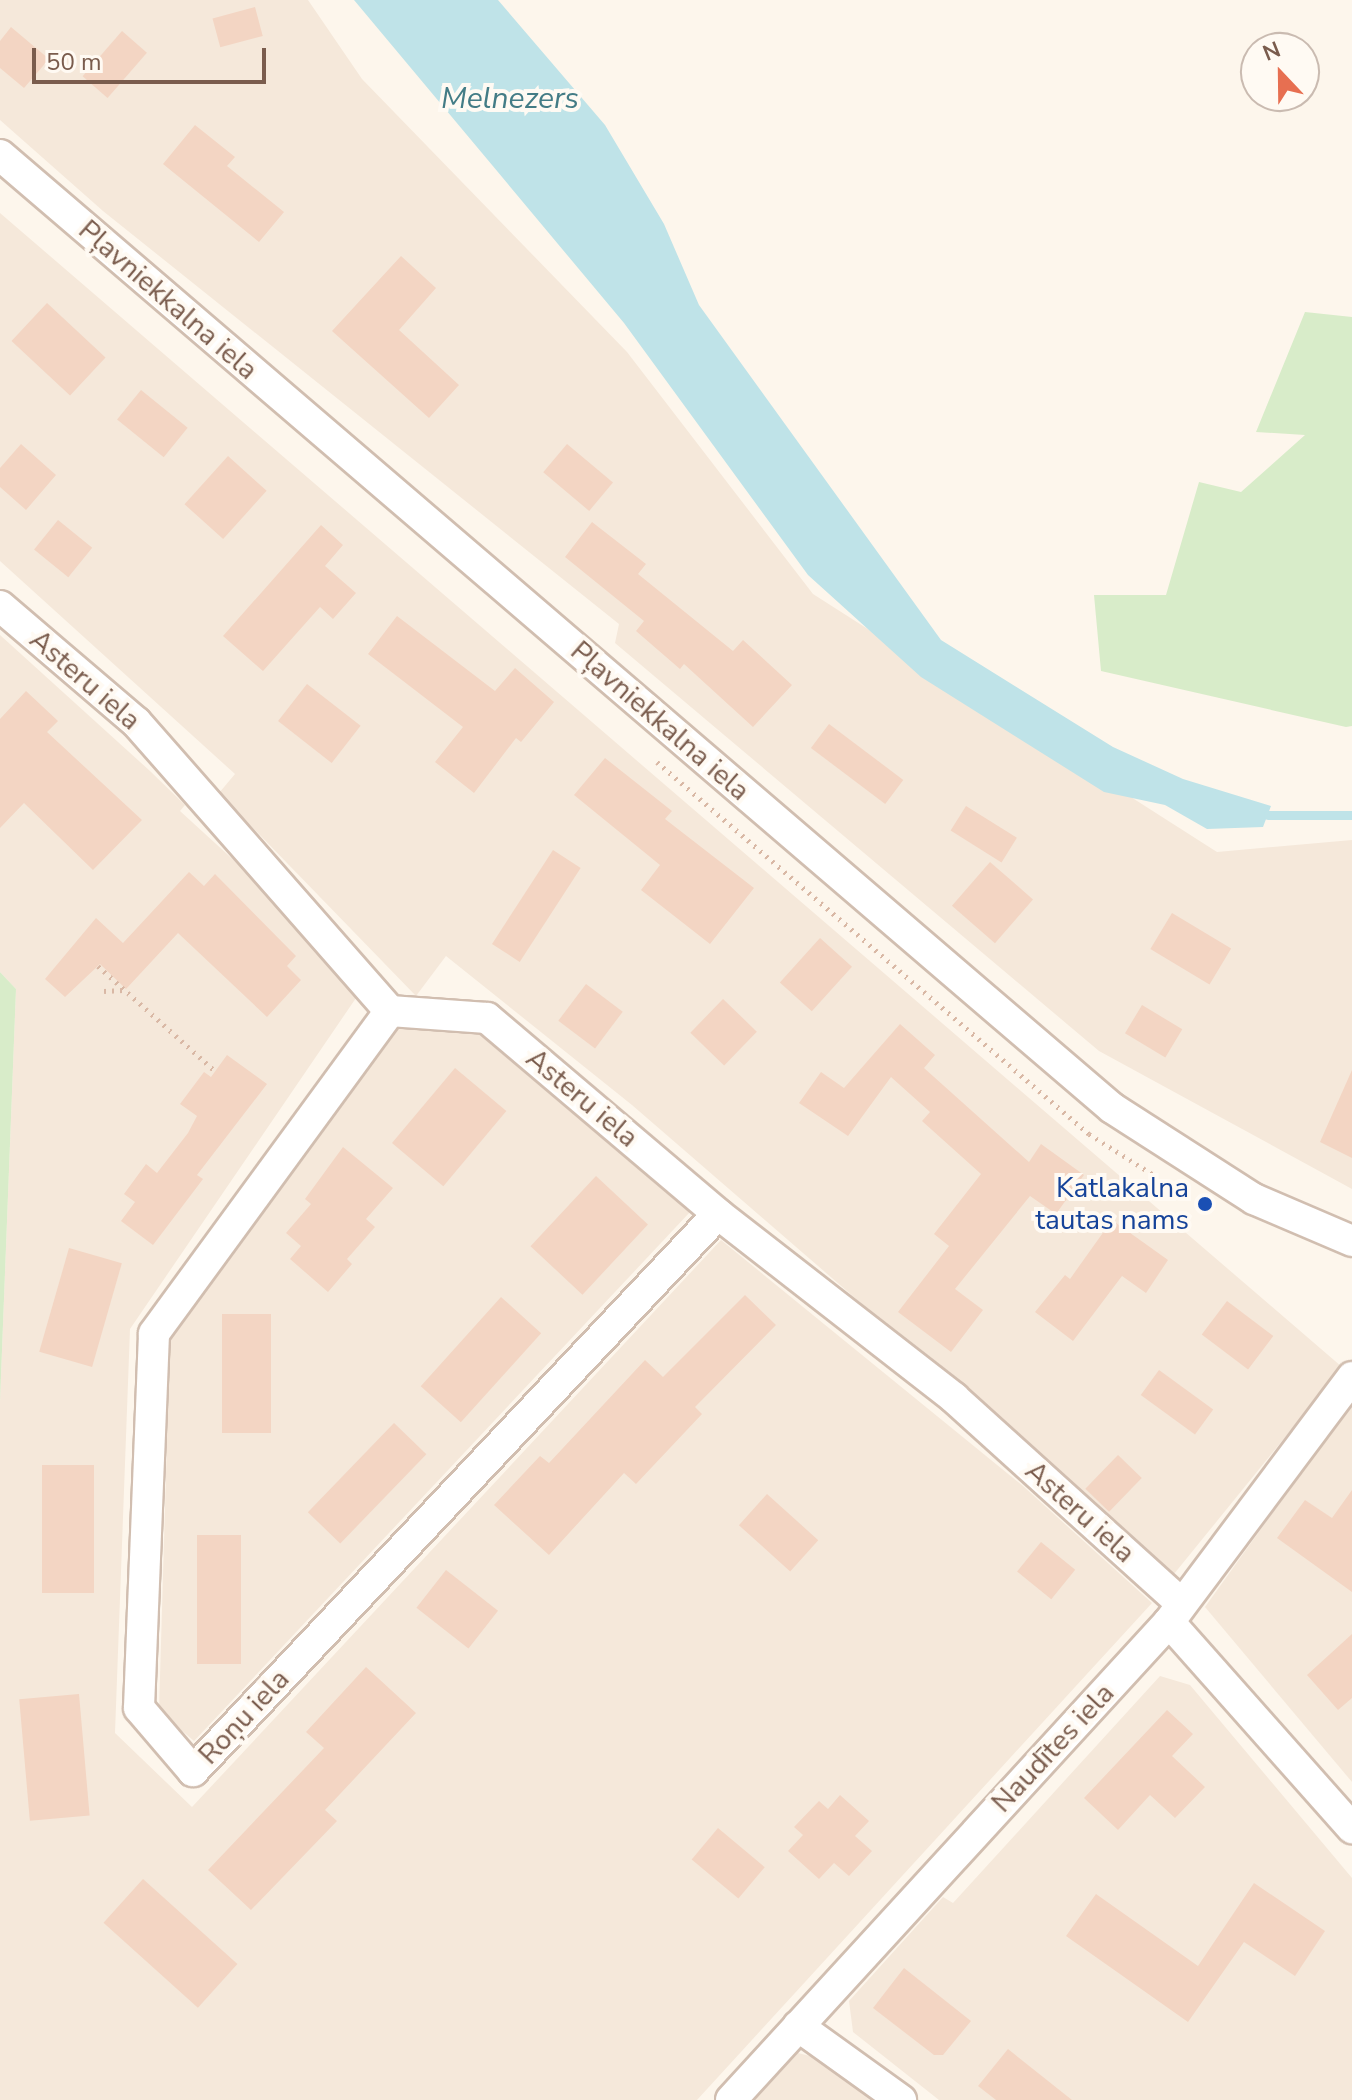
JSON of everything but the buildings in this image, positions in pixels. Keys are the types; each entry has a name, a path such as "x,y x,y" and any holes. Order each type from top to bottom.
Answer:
{"street":[{"name":"Pļavniekkalna iela","path":"0,155 1112,1108 1254,1199 1352,1241"},
{"name":"Asteru iela","path":"0,606 136,722 390,1011 487,1018 718,1214 954,1398 1175,1613 1352,1828"},
{"name":"Roņu iela","path":"390,1011 154,1334 139,1708 193,1771 718,1214"},
{"name":"Naudītes iela","path":"731,2100 1175,1613 1352,1377"},
{"path":"798,2026 901,2100"}],"path":[{"path":"98,966 215,1071"},
{"path":"104,991 124,990"}],"shaded area":[{"path":"0,0 308,0 362,79 627,352 813,594 1217,852 1352,840 1352,1189 1099,1051 615,643 619,624 103,211 0,120"},
{"path":"0,213 1342,1367 1174,1574 632,1105 446,956 416,996 219,793 235,774 0,561"},
{"path":"0,635 150,771 185,805 180,811 297,918 356,998 130,1329 115,1733 192,1807 721,1240 1023,1486 1152,1603 697,2100 0,2100 0,1402 16,989 0,972"},
{"path":"390,1027 475,1030 690,1212 194,1741 159,1711 170,1338"},
{"path":"1352,1402 1352,1782 1205,1607"},
{"path":"1160,1676 1190,1685 1352,1878 1352,2100 939,2100 853,2032 849,2001 943,1897 953,1903"},
{"path":"798,2053 822,2059 876,2100 755,2100"}],"green space":[{"path":"1305,312 1352,317 1352,726 1346,727 1101,671 1094,595 1166,595 1199,482 1241,492 1305,435 1256,432"},
{"path":"0,972 16,989 0,1402"}],"water":[{"name":"Melnezers","path":"354,0 498,0 605,125 664,224 699,305 941,640 1113,747 1183,779 1271,806 1263,827 1207,829 1165,805 1104,792 921,677 808,575 624,323"}],"waterway":[{"path":"1268,815 1352,815"}],"place":[{"name":"Katlakalna tautas nams","path":"1205,1204"}]}
